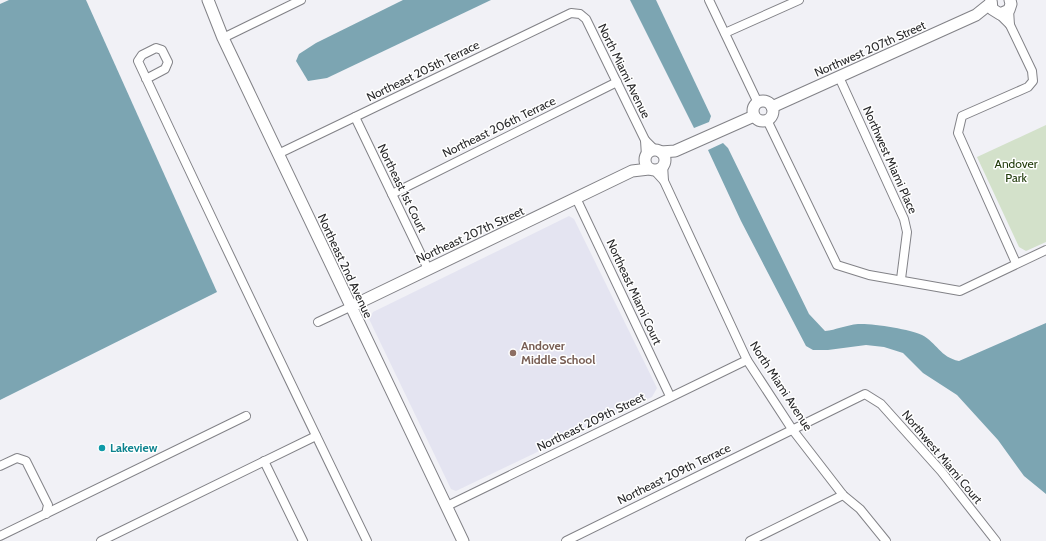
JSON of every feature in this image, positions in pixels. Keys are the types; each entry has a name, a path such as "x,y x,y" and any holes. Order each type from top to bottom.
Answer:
{"street":[{"name":"Northeast 2nd Avenue","path":"208,0 223,38 350,307 463,541"},
{"path":"223,38 301,0"},
{"path":"709,0 758,103"},
{"path":"725,33 800,0"},
{"path":"1003,6 1032,71 1033,81 1028,88 962,116 958,134 1016,263"},
{"name":"Northwest 207th Street","path":"772,107 979,14 1003,6"},
{"name":"Northeast 205th Terrace","path":"278,154 571,13 580,14"},
{"name":"North Miami Avenue","path":"580,14 586,19 655,160 747,360 792,429 843,495 860,509 886,541"},
{"name":"Northwest Miami Place","path":"839,77 904,218 906,232 901,279"},
{"path":"146,79 367,541"},
{"name":"Northeast 206th Terrace","path":"392,194 617,82"},
{"path":"766,102 772,107 772,115 767,120 761,121 754,116 753,110 758,103 766,102"},
{"path":"655,160 754,116"},
{"name":"Northeast 1st Court","path":"355,117 428,269"},
{"path":"767,120 837,265 869,275 901,279 960,291 1046,250"},
{"name":"Northeast 207th Street","path":"318,322 655,160"},
{"name":"Northeast Miami Court","path":"576,198 670,396"},
{"name":"Northeast 209th Street","path":"447,506 670,396 747,360"},
{"name":"Northeast 209th Terrace","path":"566,541 865,394"},
{"name":"Northwest Miami Court","path":"865,394 881,404 941,471 996,541"},
{"path":"0,536 246,416"},
{"path":"101,541 316,436"},
{"path":"0,466 17,458 26,461 48,505 46,514"},
{"path":"264,461 303,541"},
{"path":"750,541 843,495"}],"shaded area":[{"name":"Andover Middle School","path":"569,216 574,219 657,388 652,397 456,491 451,489 369,319 373,312"}],"green space":[{"name":"Andover Park","path":"1046,125 1046,242 1026,251 1019,247 977,157"}],"water":[{"path":"9,0 86,0 217,292 0,400 0,4"},
{"path":"403,0 491,0 327,78 308,81 296,61 299,54 316,43"},
{"path":"630,0 656,0 711,116 709,122 694,128"},
{"path":"723,143 728,148 809,314 825,331 858,324 872,324 900,329 922,335 947,356 959,361 1046,323 1046,494 1024,476 998,440 957,395 923,373 903,353 884,347 866,345 828,350 813,350 806,346 741,221 708,150"}],"place":[{"name":"Andover Middle School","path":"513,353"},
{"name":"Lakeview","path":"102,448"}]}
